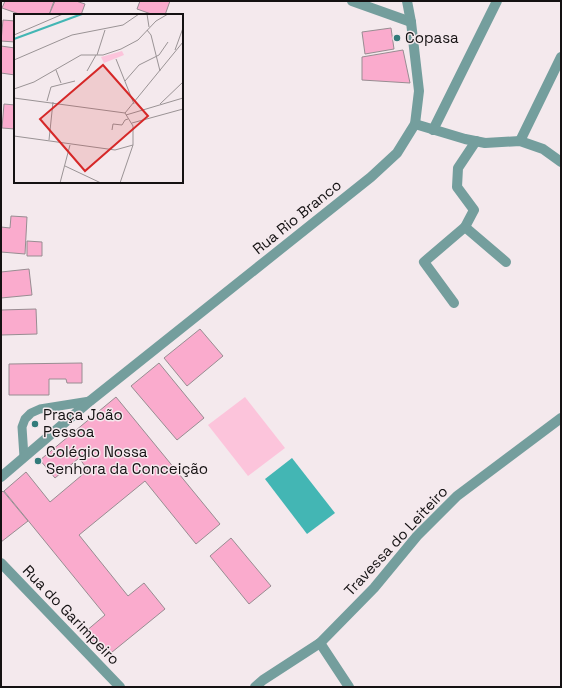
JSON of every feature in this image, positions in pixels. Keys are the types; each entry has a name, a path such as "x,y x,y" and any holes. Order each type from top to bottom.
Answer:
{"street":[{"path":"352,1 411,22"},
{"name":"Rua Rio Branco","path":"1,477 90,401 371,177 397,153 415,124 419,91 407,1"},
{"path":"433,130 497,1"},
{"path":"520,141 561,57"},
{"path":"415,124 465,139 485,143 520,141 543,149 561,162"},
{"path":"454,303 424,262 465,227 474,210 457,187 458,168 476,141"},
{"path":"465,227 506,262"},
{"name":"Travessa do Leiteiro","path":"255,687 320,643 374,588 417,536 457,496 561,418"},
{"name":"Rua do Garimpeiro","path":"1,563 120,687"},
{"path":"320,643 349,687"}],"lane":[{"path":"24,457 22,428 24,420 30,413 40,409 90,401"}],"shaded area":[{"path":"245,397 285,448 248,476 208,425"}],"water":[{"path":"292,458 335,513 307,534 265,479"}],"building":[{"path":"5,1 54,1 49,14 19,14 2,8"},
{"path":"55,1 76,1 85,4 81,14 49,14"},
{"path":"140,1 170,1 165,14 151,14 137,9"},
{"path":"3,20 14,21 14,42 1,41"},
{"path":"391,28 394,49 365,54 362,32"},
{"path":"1,46 14,48 14,75 1,73"},
{"path":"403,50 410,83 362,80 362,57"},
{"path":"4,104 14,105 14,129 2,128"},
{"path":"11,216 27,217 25,254 1,252 1,227 10,228"},
{"path":"27,241 42,242 42,256 27,256"},
{"path":"29,269 32,295 1,298 1,272"},
{"path":"36,309 37,334 1,335 1,310"},
{"path":"200,329 223,356 187,386 164,358"},
{"path":"82,363 82,383 67,383 66,379 49,379 49,395 9,395 9,364"},
{"path":"159,363 204,418 177,440 131,386"},
{"path":"116,397 220,524 196,544 145,481 79,535 128,596 144,583 165,609 106,657 85,632 105,615 4,491 26,472 50,502 88,470 79,458 55,478 40,460"},
{"path":"3,491 28,521 1,542 1,493"},
{"path":"231,538 271,586 249,604 210,556"}],"place":[{"name":"Copasa","path":"397,38"},
{"name":"Praça João Pessoa","path":"35,424"},
{"name":"Colégio Nossa Senhora da Conceição","path":"38,461"}]}
